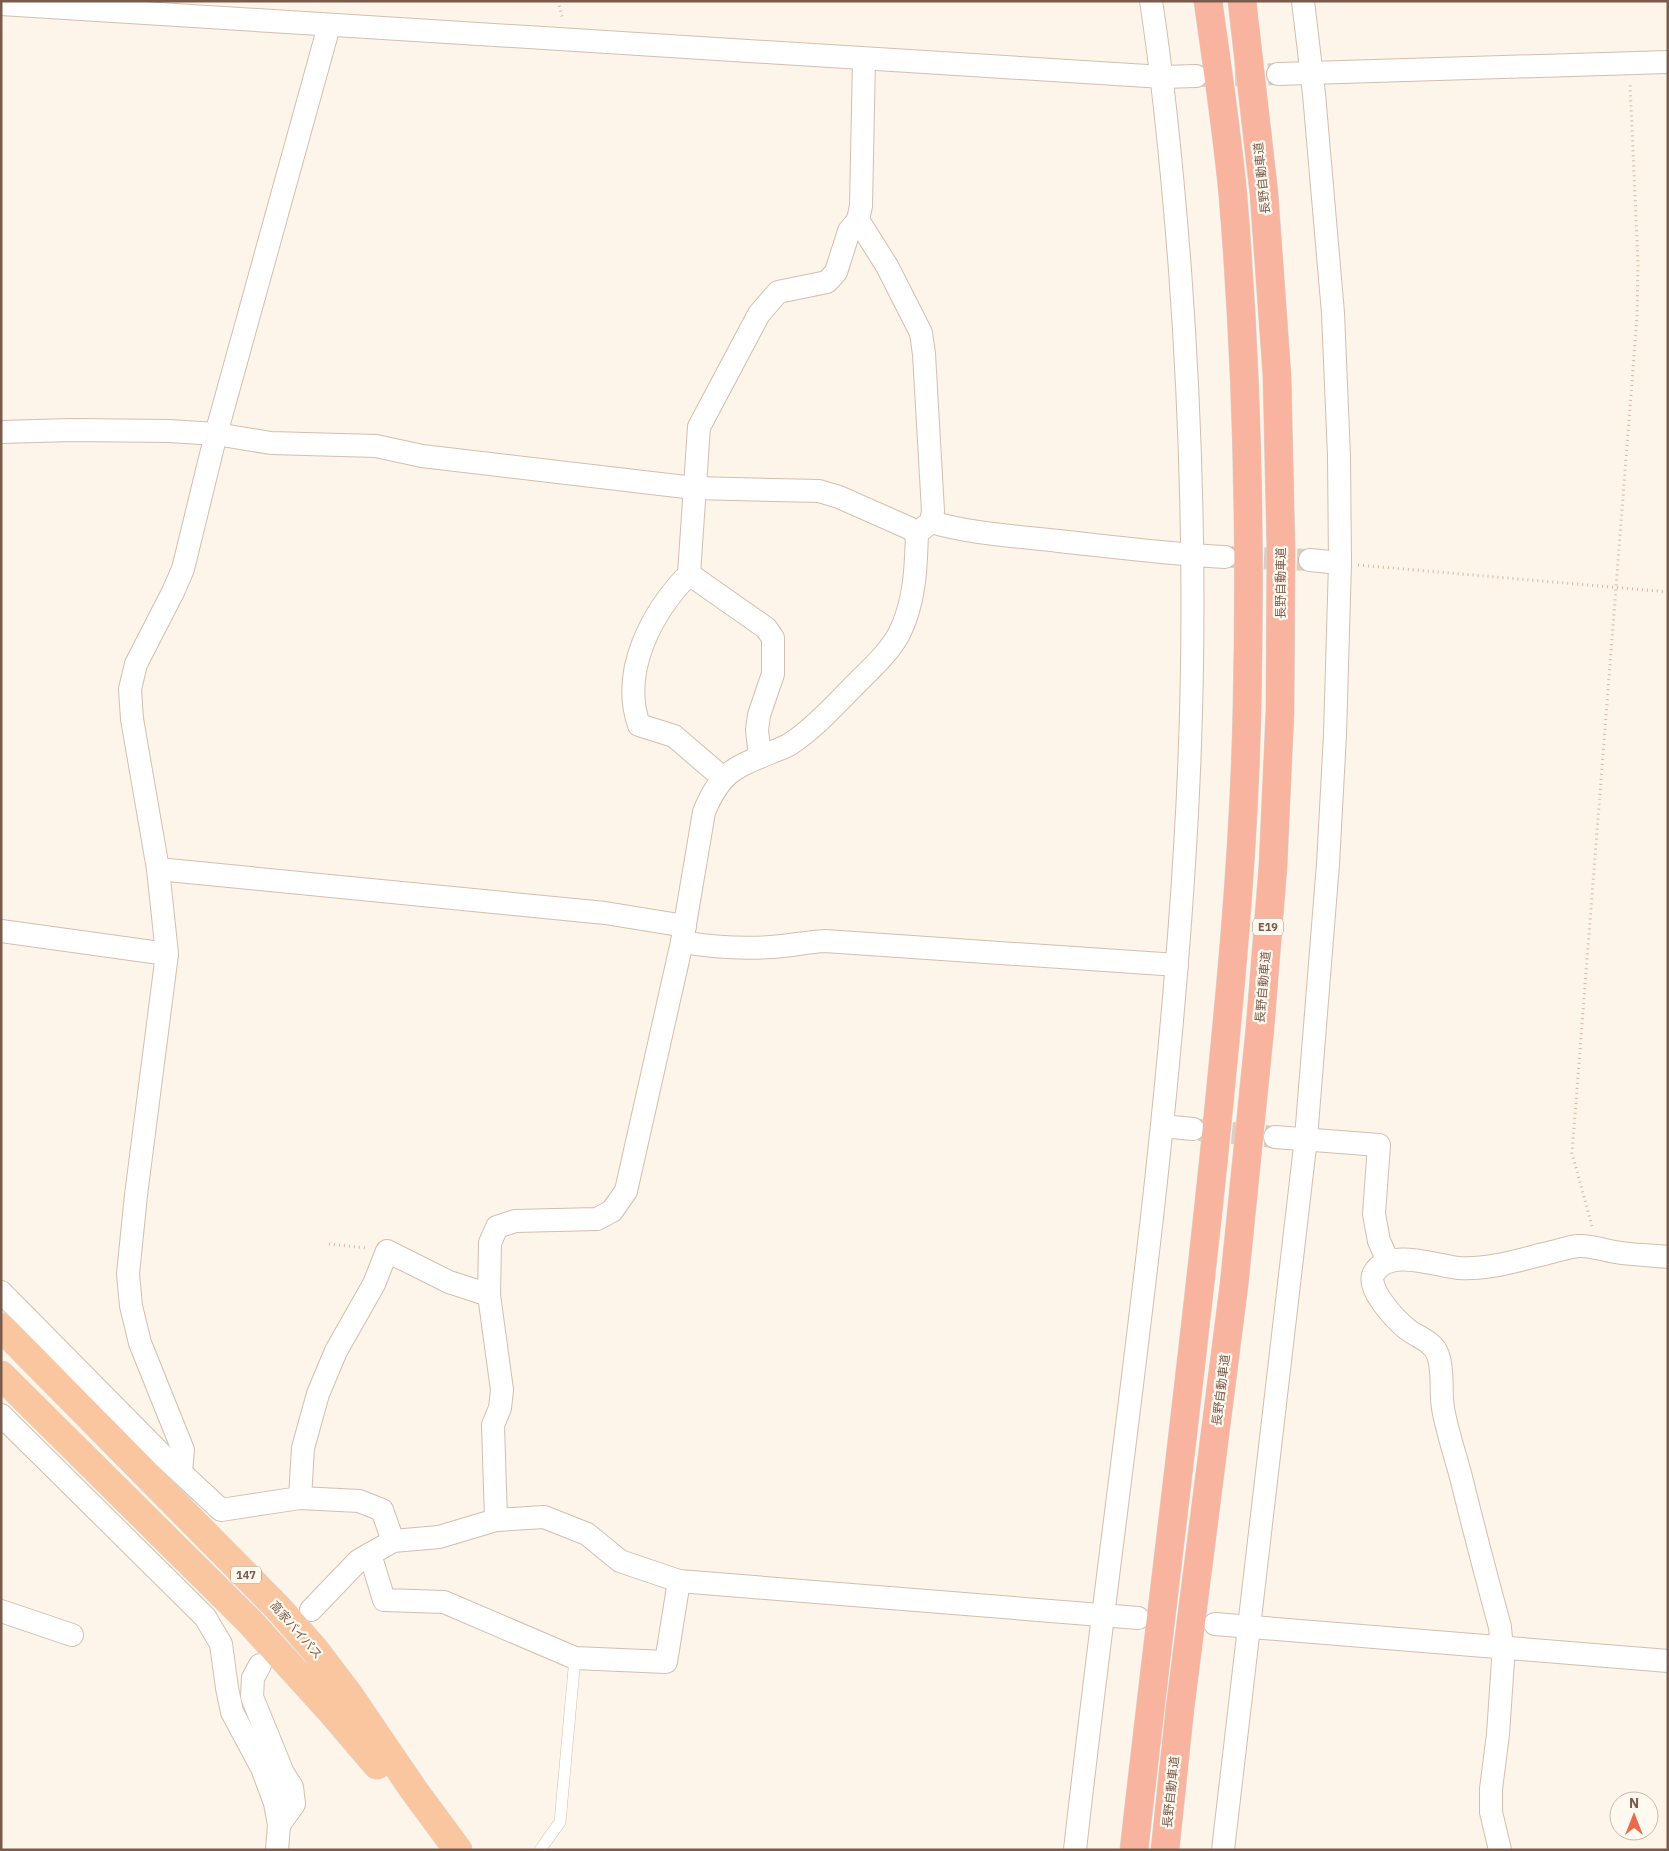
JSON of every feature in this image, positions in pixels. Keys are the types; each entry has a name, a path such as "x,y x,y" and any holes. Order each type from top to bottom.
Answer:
{"highway":[{"name":"E19","path":"1134,1850 1201,1280 1228,1022 1240,865 1247,712 1249,543 1244,374 1232,194 1208,1"},
{"name":"長野自動車道","path":"1165,1850 1180,1708 1234,1286 1273,866 1280,711 1281,550 1277,376 1264,194 1242,1"},
{"name":"高家バイパス","path":"1,1328 279,1609 315,1650 349,1695 386,1752 458,1850"},
{"name":"147","path":"1,1375 250,1622 330,1710 397,1788 446,1850"}],"street":[{"path":"1074,1850 1162,1126 1186,846 1193,641 1186,359 1163,78 1151,1"},
{"path":"1223,1850 1306,1138 1328,854 1335,735 1340,563 1339,456 1333,313 1314,94 1303,1"},
{"path":"1,4 1163,78 1196,76"},
{"path":"181,1471 183,1450 140,1343 131,1306 128,1274 137,1185 167,954 158,869 132,719 130,689 136,664 183,569 216,434 329,26"},
{"path":"724,778 674,736 639,725 634,710 633,680 638,658 659,611 689,574 699,428 759,314 778,292 827,282 836,272 849,231 858,220 861,206 864,59"},
{"path":"1278,74 1668,62"},
{"path":"496,1520 492,1425 500,1408 502,1390 489,1295 490,1244 496,1227 515,1221 598,1219 612,1211 626,1191 684,934 704,812 712,793 724,778 740,765 792,744 819,722 886,653 899,634 909,606 924,528 933,511 924,354 921,333 887,266 858,220"},
{"path":"1,432 132,429 216,434 271,443 376,446 422,456 694,488 819,491 839,497 909,528 946,526 1192,556 1225,557"},
{"path":"1310,560 1340,563"},
{"path":"689,574 766,628 773,638 773,674 759,715 757,730 760,757"},
{"path":"158,869 606,913 684,934 702,945 732,948 773,947 825,941 1177,965"},
{"path":"1,931 167,954"},
{"path":"1162,1126 1194,1129"},
{"path":"1276,1137 1379,1145 1374,1214 1379,1241 1388,1261"},
{"path":"1500,1850 1491,1812 1491,1789 1498,1734 1503,1648 1500,1627 1443,1408 1440,1365 1437,1353 1429,1343 1408,1329 1392,1315 1372,1285 1372,1277 1374,1272 1388,1261 1432,1262 1458,1268 1476,1267 1500,1264 1578,1246 1594,1247 1614,1252 1668,1257"},
{"path":"300,1498 303,1448 318,1394 336,1350 374,1284 387,1251 449,1282 489,1295"},
{"path":"1,1292 162,1455 221,1510 300,1498 359,1502 382,1510 393,1541"},
{"path":"1,1414 205,1617 221,1644 232,1712 262,1768 275,1803 279,1825 277,1850"},
{"path":"311,1610 358,1561 393,1541 438,1537 496,1520 544,1517 587,1534 620,1561 679,1581 1138,1618"},
{"path":"370,1554 384,1600 444,1602 574,1658 666,1662 679,1581"},
{"path":"1,1611 72,1635"},
{"path":"1215,1624 1668,1661"},
{"path":"260,1665 253,1678 252,1696 283,1773 292,1787 294,1804 279,1825"}],"lane":[{"path":"540,1850 560,1822 574,1658"}],"path":[{"path":"1594,1247 1594,1233 1572,1153 1637,308 1638,264 1629,63"},
{"path":"1340,563 1668,592"},
{"path":"329,1244 387,1251"}],"tunnel":[{"path":"1202,76 1278,74"},
{"path":"1231,557 1310,560"},
{"path":"1199,1130 1275,1137"}]}
